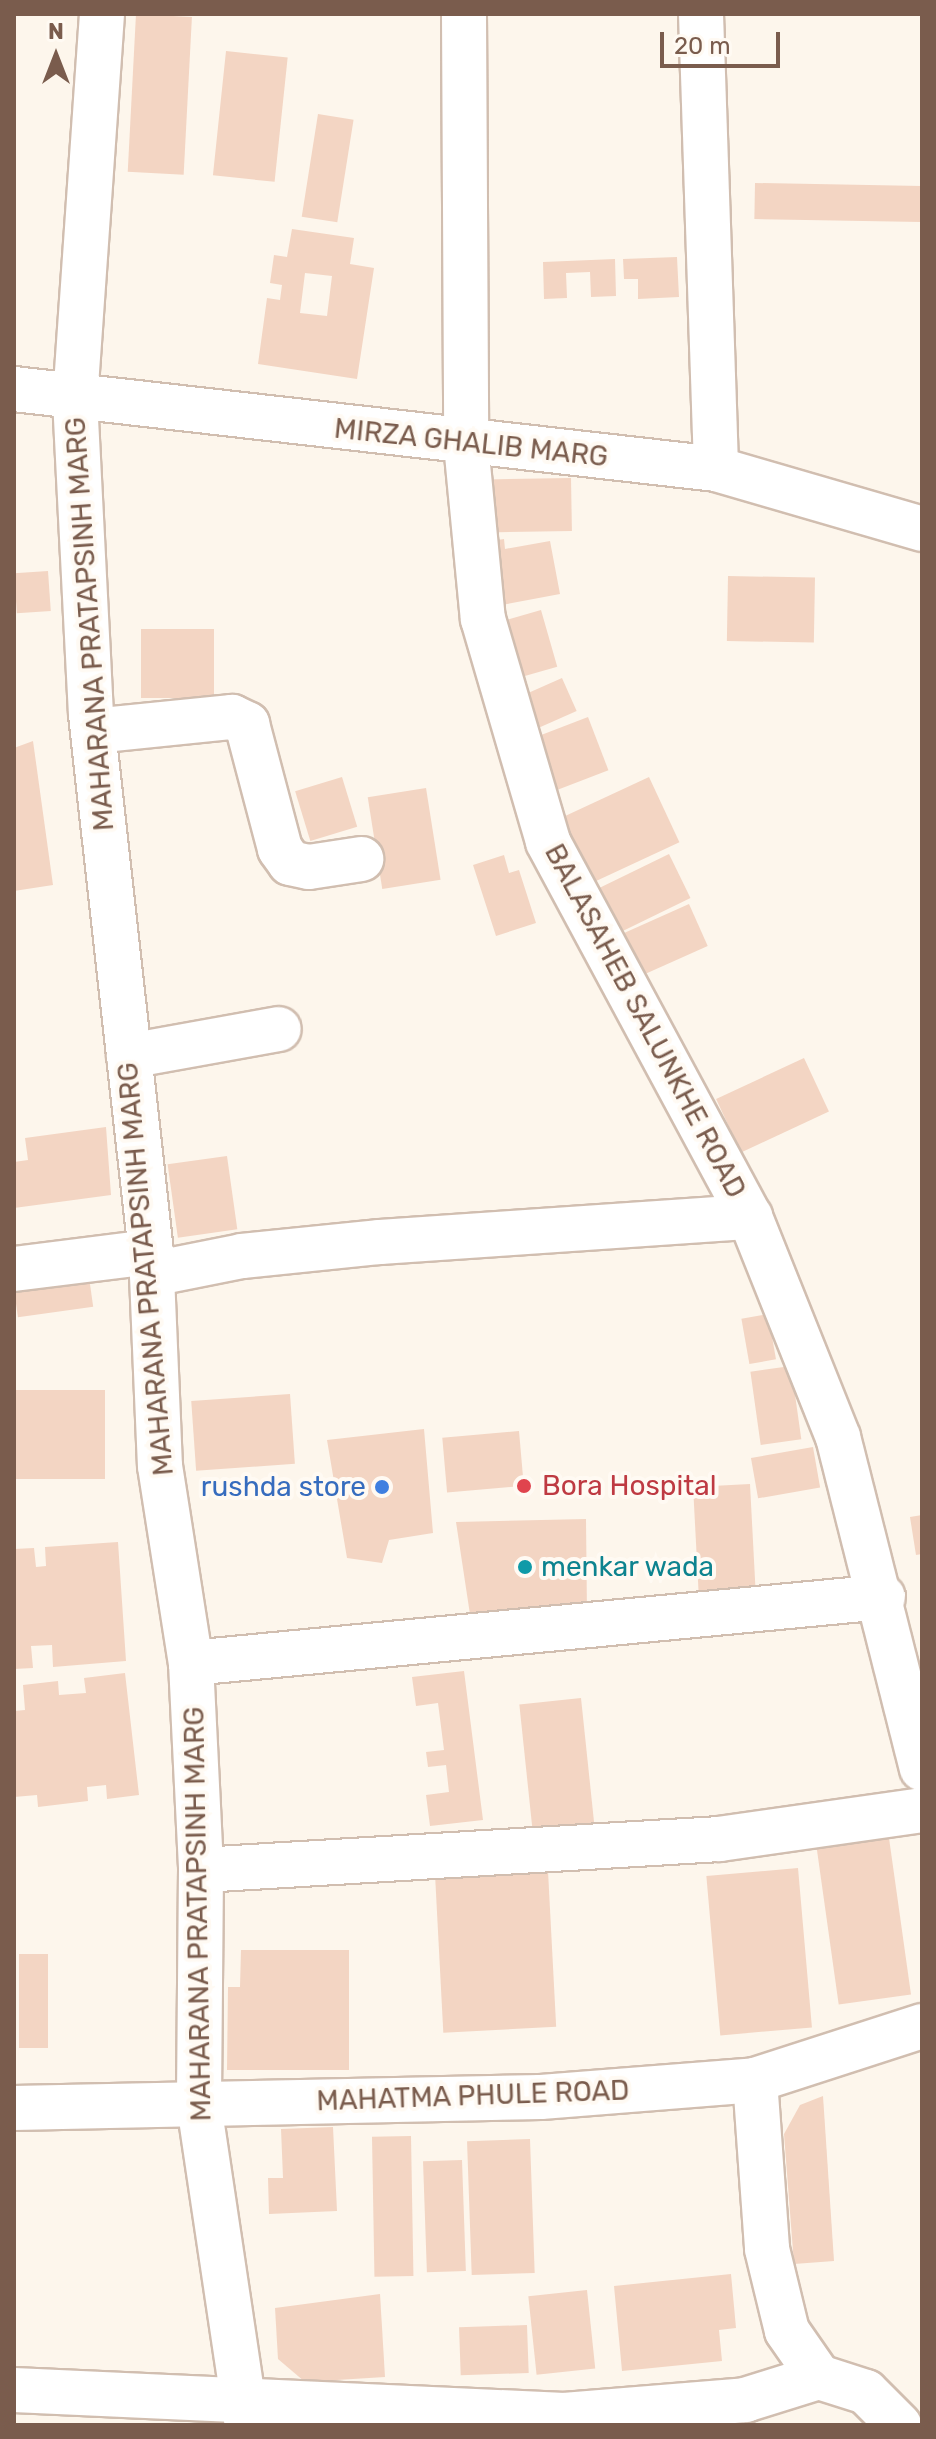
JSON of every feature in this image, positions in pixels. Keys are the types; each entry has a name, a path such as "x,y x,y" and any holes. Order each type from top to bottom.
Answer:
{"street":[{"name":"MAHARANA PRATAPSINH MARG","path":"102,14 75,399 93,731 151,1263 160,1466 191,1663 201,1870 199,2105 246,2412"},
{"name":"BALASAHEB SALUNKHE ROAD","path":"464,14 466,444 483,619 548,842 750,1217 838,1437 883,1597 922,1769"},
{"path":"701,14 716,469"},
{"name":"MIRZA GHALIB MARG","path":"14,389 75,399 466,444 716,469 922,529"},
{"path":"93,731 232,717 247,724 280,849 290,863 309,867 361,859"},
{"path":"129,1056 279,1029"},
{"path":"14,1269 151,1263 380,1242 750,1217"},
{"path":"191,1663 883,1597"},
{"path":"201,1870 719,1839 922,1810"},
{"name":"MAHATMA PHULE ROAD","path":"14,2108 541,2097 755,2080 922,2026"},
{"path":"755,2080 767,2249 787,2331 819,2377"},
{"path":"14,2390 246,2412 564,2415 646,2412 745,2400 819,2377 866,2392 899,2425"}],"building":[{"path":"136,14 192,17 184,175 128,172"},
{"path":"226,51 288,57 275,182 213,175"},
{"path":"318,114 354,120 337,222 302,217"},
{"path":"755,183 922,186 921,222 754,219"},
{"path":"292,229 354,238 350,264 374,268 357,379 258,364 267,298 280,300 282,285 270,283 274,255 287,257","holes":["305,273 332,276 327,316 300,313"]},
{"path":"677,257 679,297 638,299 638,279 624,279 623,259"},
{"path":"615,259 616,296 591,297 590,272 566,273 567,298 544,299 543,262"},
{"path":"571,478 572,531 487,532 486,479"},
{"path":"504,539 505,549 550,541 560,594 496,606 485,542"},
{"path":"48,571 51,611 17,613 14,573"},
{"path":"728,576 815,578 814,643 727,641"},
{"path":"541,610 557,667 517,678 501,622"},
{"path":"141,629 214,629 214,698 141,698"},
{"path":"562,678 577,711 526,733 512,700"},
{"path":"588,717 608,770 551,792 530,739"},
{"path":"33,741 53,885 14,891 14,748"},
{"path":"342,777 357,827 310,841 295,791"},
{"path":"649,777 679,842 590,884 559,819"},
{"path":"426,788 441,880 382,889 368,797"},
{"path":"669,854 690,898 618,934 596,890"},
{"path":"504,855 509,873 519,870 536,923 496,936 473,865"},
{"path":"689,904 708,946 643,975 624,933"},
{"path":"804,1058 829,1111 741,1152 716,1099"},
{"path":"106,1127 111,1195 14,1208 14,1162 28,1160 25,1138"},
{"path":"227,1156 237,1229 178,1238 168,1164"},
{"path":"89,1277 93,1307 18,1317 14,1288"},
{"path":"768,1314 776,1359 749,1364 741,1319"},
{"path":"791,1366 801,1439 761,1445 750,1372"},
{"path":"14,1390 105,1390 105,1479 14,1479"},
{"path":"290,1394 295,1464 196,1471 191,1401"},
{"name":"rushda store","path":"424,1429 433,1533 389,1540 382,1563 347,1558 327,1440"},
{"path":"519,1431 524,1486 447,1493 442,1438"},
{"path":"813,1447 820,1487 758,1498 751,1458"},
{"path":"750,1484 756,1606 699,1609 693,1487"},
{"path":"922,1515 922,1554 916,1555 910,1517"},
{"name":"menkar wada","path":"586,1519 587,1613 471,1621 456,1522"},
{"path":"118,1542 126,1661 53,1667 52,1645 31,1646 33,1668 14,1669 14,1549 34,1548 36,1567 46,1566 45,1547"},
{"path":"464,1671 483,1820 430,1826 426,1795 449,1792 446,1765 428,1767 426,1752 444,1750 438,1703 416,1706 412,1677"},
{"path":"125,1673 139,1795 107,1799 106,1785 87,1787 88,1801 38,1807 37,1795 14,1797 14,1711 25,1710 23,1685 58,1681 59,1695 86,1693 84,1678"},
{"path":"581,1698 595,1828 533,1835 519,1704"},
{"path":"889,1838 911,1994 839,2005 817,1848"},
{"path":"798,1868 812,2027 720,2035 706,1876"},
{"path":"548,1871 556,2027 443,2033 435,1877"},
{"path":"241,1950 349,1950 349,2070 227,2070 228,1987 240,1987"},
{"path":"19,1954 48,1954 48,2048 19,2048"},
{"path":"823,2096 834,2261 794,2264 784,2134 800,2105"},
{"path":"333,2127 337,2211 269,2214 268,2178 283,2178 281,2129"},
{"path":"411,2136 413,2276 374,2277 372,2137"},
{"path":"530,2139 535,2273 472,2275 467,2141"},
{"path":"462,2160 466,2271 427,2272 423,2161"},
{"path":"731,2274 736,2328 719,2330 722,2361 622,2371 614,2286"},
{"path":"587,2290 595,2369 537,2375 528,2296"},
{"path":"380,2294 385,2377 305,2382 278,2359 275,2308"},
{"path":"527,2325 529,2373 461,2375 459,2327"}],"place":[{"name":"Bora Hospital","path":"524,1486"},
{"name":"rushda store","path":"382,1487"},
{"name":"menkar wada","path":"525,1567"}]}
